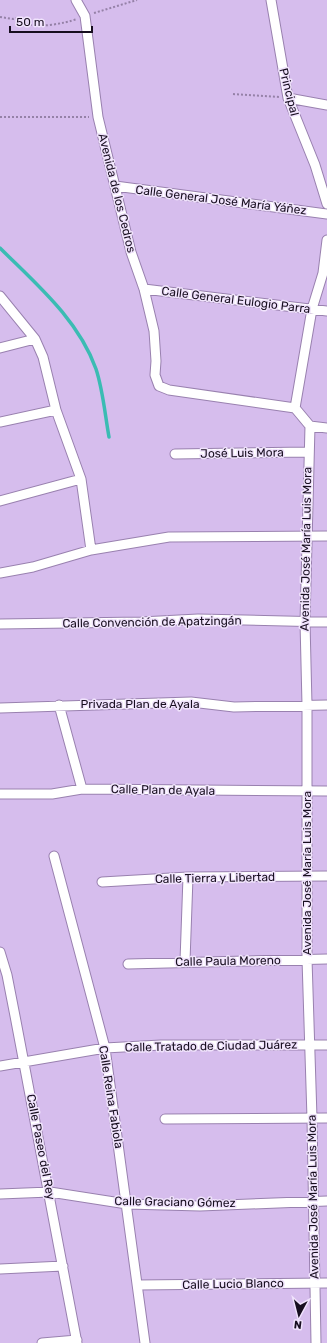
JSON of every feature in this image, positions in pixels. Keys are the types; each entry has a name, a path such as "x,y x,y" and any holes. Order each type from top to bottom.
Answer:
{"street":[{"name":"Avenida de los Cedros","path":"76,0 85,16 98,117 131,252 144,289 154,331 156,361 154,370 159,386 169,390 295,408"},
{"name":"Principal","path":"271,0 288,98 315,165 327,204"},
{"path":"288,98 327,105"},
{"name":"Calle General José María Yáñez","path":"115,186 327,214"},
{"path":"327,240 323,273 312,308 295,408 310,426 327,428"},
{"name":"Calle General Eulogio Parra","path":"144,289 327,311"},
{"path":"0,296 35,339 43,357 56,410 81,478 91,550"},
{"path":"0,348 35,339"},
{"path":"0,422 56,410"},
{"name":"Avenida José María Luis Mora","path":"310,426 308,452 304,622 307,705 307,959 314,1201 316,1343"},
{"name":"José Luis Mora","path":"175,454 308,452"},
{"path":"0,501 81,478"},
{"path":"0,573 33,567 91,550 169,537 327,536"},
{"name":"Calle Convención de Apatzingán","path":"0,624 141,622 198,619 327,622"},
{"name":"Privada Plan de Ayala","path":"0,708 191,702 234,707 327,705"},
{"path":"59,705 82,789"},
{"name":"Calle Plan de Ayala","path":"0,794 52,794 82,789 327,791"},
{"name":"Calle Reina Fabiola","path":"54,856 105,1048 145,1343"},
{"name":"Calle Tierra y Libertad","path":"102,882 188,877 327,876"},
{"path":"185,961 188,877"},
{"name":"Calle Paseo del Rey","path":"0,952 7,975 50,1192 77,1342"},
{"name":"Calle Paula Moreno","path":"128,964 185,961 327,959"},
{"name":"Calle Tratado de Ciudad Juárez","path":"0,1066 105,1048 161,1045 327,1045"},
{"path":"165,1119 327,1118"},
{"name":"Calle Graciano Gómez","path":"0,1194 50,1192 127,1204 200,1206 327,1201"},
{"path":"0,1270 63,1266"},
{"name":"Calle Lucio Blanco","path":"138,1285 327,1283"},
{"path":"42,1343 77,1342"}],"path":[{"path":"0,17 13,19 17,18 24,23 39,25 64,24 137,0"},
{"path":"233,94 288,98"},
{"path":"0,117 98,117"}],"waterway":[{"path":"0,248 55,303 67,318 88,351 98,377 109,437"}]}
